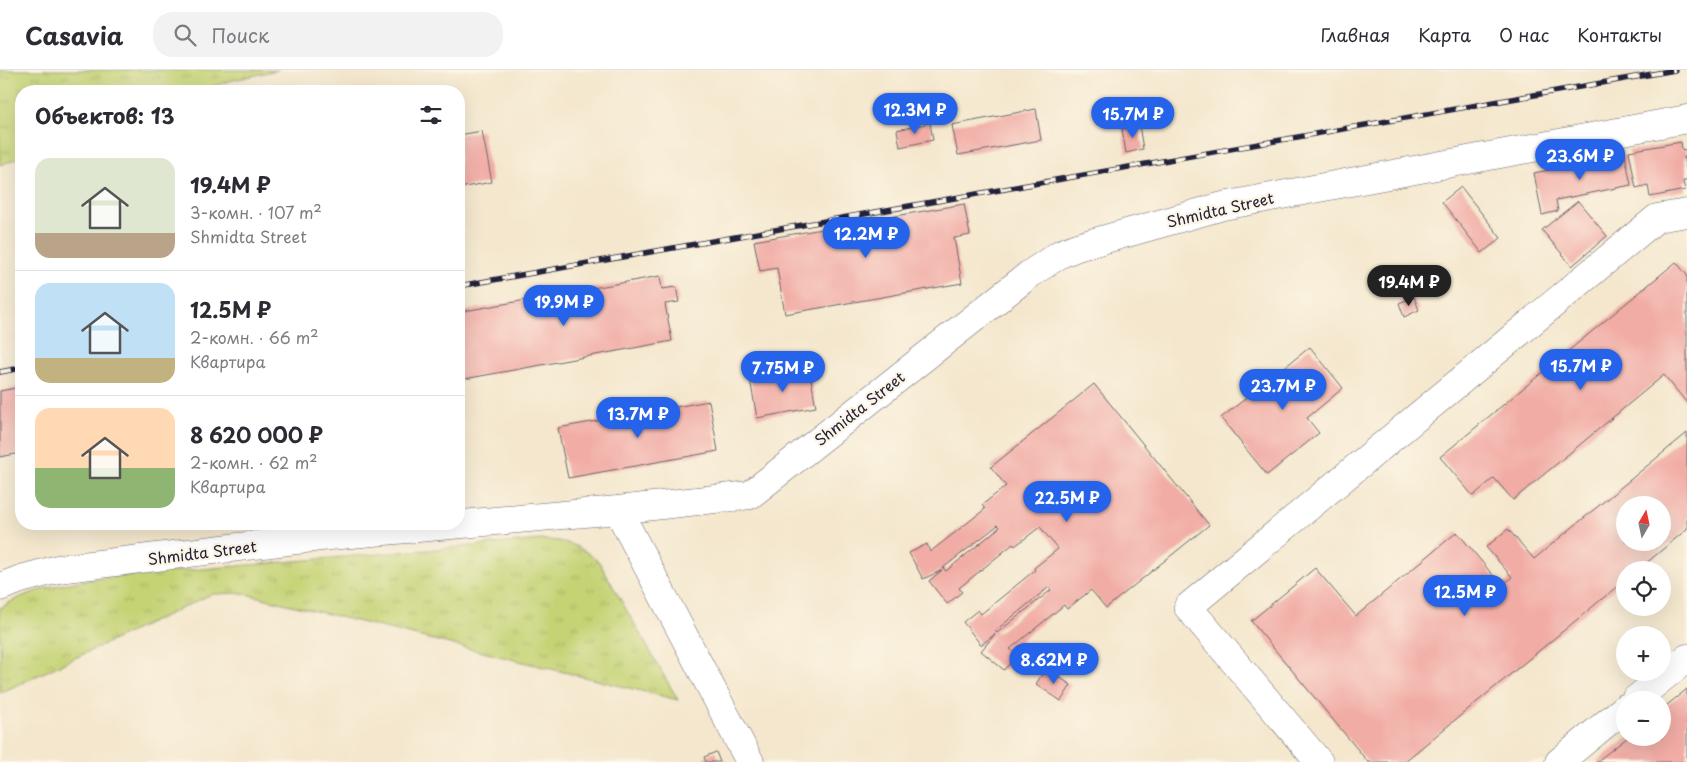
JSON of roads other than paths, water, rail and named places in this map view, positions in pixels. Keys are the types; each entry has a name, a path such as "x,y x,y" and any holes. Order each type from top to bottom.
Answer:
{"street":[{"name":"Shmidta Street","path":"465,524 618,510 750,495 1030,274 1060,254 1077,248 1223,206 1687,119"},
{"path":"1320,762 1188,607 1658,218 1687,213"},
{"path":"618,510 750,762"},
{"name":"Shmidta Street","path":"0,587 58,569 329,536 396,530"},
{"path":"1647,691 1687,658"},
{"path":"1559,762 1616,715"}],"railway":[{"path":"465,285 1675,70"},
{"path":"0,372 15,369"}]}
